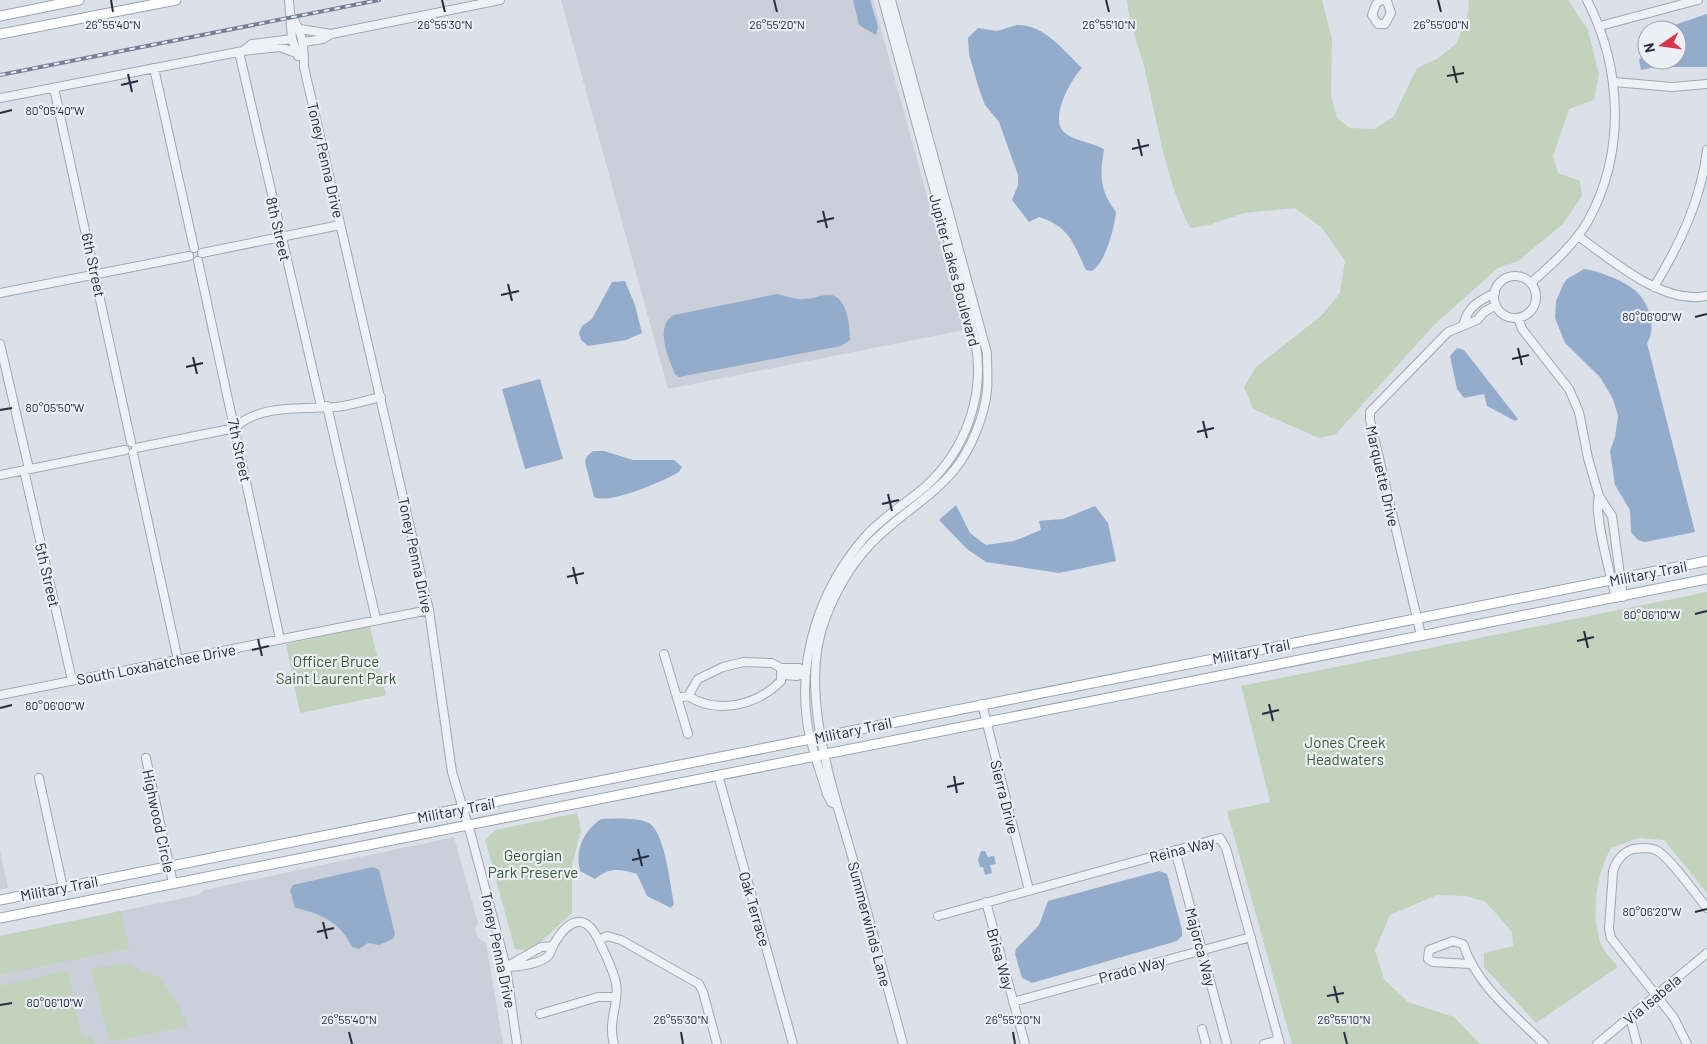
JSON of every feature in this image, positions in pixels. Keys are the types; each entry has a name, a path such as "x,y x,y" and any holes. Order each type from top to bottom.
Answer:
{"main road":[{"path":"0,16 79,0"},
{"path":"0,34 176,0"},
{"name":"Military Trail","path":"0,900 1707,561"},
{"name":"Military Trail","path":"0,918 1707,579"}],"street":[{"name":"Toney Penna Drive","path":"289,0 292,17 300,29 304,42 304,66 429,610 448,754 461,809 468,826 506,967 517,1044"},
{"path":"300,29 331,34 500,0"},
{"name":"Jupiter Lakes Boulevard","path":"816,738 807,720 806,673 811,637 818,614 837,575 865,536 938,474 970,422 978,390 978,354 975,340 883,0"},
{"name":"Jupiter Lakes Boulevard","path":"820,755 816,738 815,694 818,651 825,618 851,570 867,548 920,504 956,468 980,419 987,392 987,353 979,318 891,0"},
{"path":"1531,283 1578,236 1598,198 1609,164 1614,126 1614,82 1600,26 1587,0"},
{"path":"1600,26 1672,3 1698,0"},
{"name":"Toney Penna Drive","path":"292,17 290,25 292,39 296,53 304,66"},
{"path":"304,42 323,39 331,34"},
{"path":"241,52 252,44 292,39"},
{"path":"0,98 241,52 280,47 296,53"},
{"name":"8th Street","path":"241,52 281,237 376,619"},
{"path":"154,68 194,248"},
{"path":"1614,82 1672,87 1707,84"},
{"name":"6th Street","path":"54,88 96,274 131,448 178,660"},
{"path":"1654,287 1681,240 1705,176 1707,150"},
{"path":"190,256 192,260 281,237 340,225"},
{"path":"1578,236 1614,262 1654,287 1687,298 1707,296"},
{"path":"190,256 190,252 194,248"},
{"path":"194,248 198,248 200,257"},
{"path":"0,293 190,256"},
{"name":"7th Street","path":"200,257 280,639"},
{"path":"1512,276 1531,283 1536,295 1534,307 1524,317 1506,316 1496,305 1495,293 1501,282 1512,276"},
{"name":"Marquette Drive","path":"1463,325 1466,314 1471,307 1495,293"},
{"name":"Marquette Drive","path":"1420,635 1370,420 1370,412 1448,332 1477,320 1484,312 1496,305"},
{"path":"1518,318 1522,329 1569,389 1579,412 1588,458 1599,496 1612,516 1616,580 1619,597"},
{"name":"5th Street","path":"0,344 72,680"},
{"path":"0,475 235,428 243,419 296,407 334,407 381,397"},
{"path":"1599,496 1597,501 1601,530 1616,580"},
{"name":"South Loxahatchee Drive","path":"0,695 429,610"},
{"path":"664,654 688,734"},
{"path":"688,696 698,679 723,667 744,662 772,663 782,671 798,676 806,673"},
{"path":"677,698 688,696 700,704 740,705 759,699 772,690 781,681 782,671"},
{"name":"Sierra Drive","path":"982,704 1029,890"},
{"name":"Summerwinds Lane","path":"820,755 837,804 903,1044"},
{"name":"Highwood Circle","path":"146,758 173,883"},
{"name":"Oak Terrace","path":"718,775 792,1044"},
{"path":"39,778 63,888"},
{"name":"Reina Way","path":"938,916 1220,838 1223,842 1280,1042"},
{"path":"1687,1044 1674,1018 1657,994 1611,938 1609,929 1613,871 1616,864 1622,856 1631,850 1644,848 1657,850 1707,908"},
{"name":"Majorca Way","path":"1175,850 1227,1044"},
{"name":"Brisa Way","path":"986,902 1025,1044"},
{"path":"506,967 541,947 553,946 567,926 579,921 590,926 599,940 617,984 612,1016 614,1044"},
{"path":"599,940 607,936 621,940 699,984 703,992 717,1044"},
{"name":"Prado Way","path":"1014,1002 1250,937"},
{"path":"1470,964 1433,962 1428,960 1429,950 1458,941 1463,944 1470,964 1486,986 1544,1044"},
{"name":"Via Isabela","path":"1597,1044 1707,953"},
{"path":"540,1014 598,997 616,997"},
{"path":"1630,1017 1636,1044"},
{"path":"1202,1029 1206,1044"},
{"path":"1264,1044 1280,1042"}],"shaded area":[{"path":"561,0 873,0 964,330 668,389"},
{"path":"454,837 478,923 475,930 479,938 486,943 503,1044 0,1044 0,936 189,897 198,895 204,890"},
{"path":"0,851 8,888 0,890"}],"green space":[{"path":"1127,0 1322,0 1332,39 1331,95 1337,118 1350,128 1375,129 1394,116 1417,68 1437,59 1456,44 1468,14 1469,0 1568,0 1588,30 1599,74 1594,100 1569,109 1553,156 1558,173 1580,181 1582,196 1563,224 1518,261 1498,268 1434,325 1335,435 1319,438 1253,409 1244,387 1256,367 1321,316 1340,293 1345,261 1322,228 1295,208 1244,213 1209,225 1190,228 1181,209 1168,169"},
{"name":"Jones Creek Headwaters","path":"1707,592 1707,893 1664,840 1638,838 1611,848 1602,870 1596,894 1596,918 1601,945 1618,967 1536,1023 1484,967 1484,953 1513,946 1512,932 1486,902 1466,896 1437,895 1390,915 1375,950 1384,979 1408,1002 1454,1017 1480,1044 1292,1044 1227,811 1270,802 1241,686"},
{"name":"Officer Bruce Saint Laurent Park","path":"370,626 386,695 300,713 286,644"},
{"name":"Georgian Park Preserve","path":"577,813 581,830 572,866 572,913 531,951 515,949 485,840 495,830"},
{"path":"121,911 129,948 0,975 0,936"},
{"path":"127,964 160,978 179,1005 187,1026 109,1042 91,968"},
{"path":"68,970 81,1033 93,1039 95,1044 0,1044 0,986"}],"water":[{"path":"853,0 870,0 878,27 876,35 859,25"},
{"path":"1707,14 1707,67 1687,67 1687,21"},
{"path":"1017,25 1027,26 1045,34 1082,68 1072,81 1063,99 1059,118 1060,126 1068,135 1104,149 1102,182 1106,196 1116,212 1114,226 1105,253 1097,267 1092,271 1086,270 1074,244 1064,231 1039,217 1029,222 1012,200 1018,185 1018,175 999,122 985,105 979,89 969,54 968,38 978,28 997,31"},
{"path":"1584,269 1602,274 1627,285 1638,293 1647,306 1652,329 1647,343 1695,532 1645,542 1638,540 1631,532 1630,510 1615,485 1610,451 1615,437 1618,416 1613,399 1600,377 1565,343 1555,318 1556,301 1563,285 1567,279"},
{"path":"625,281 635,305 642,333 626,340 588,346 581,340 579,333 582,326 592,319 612,282"},
{"path":"777,294 801,299 825,295 834,296 843,305 846,312 850,340 841,346 679,377 675,374 664,342 665,326 674,315"},
{"path":"1457,348 1464,350 1518,419 1515,421 1487,406 1484,394 1464,398 1457,389 1450,356"},
{"path":"540,379 563,459 525,469 502,389"},
{"path":"593,451 604,451 633,460 674,460 682,467 679,472 662,481 624,495 601,499 594,497 585,462 587,456"},
{"path":"956,505 970,533 986,545 1014,541 1041,530 1039,521 1063,519 1095,506 1108,523 1116,561 1059,573 986,562 967,549 939,520"},
{"path":"601,819 636,819 647,822 653,827 658,835 666,859 674,904 671,908 647,896 637,874 615,870 605,872 595,879 580,871 579,855 582,842 589,830"},
{"path":"981,851 985,851 988,857 994,856 996,864 990,865 992,873 985,875 983,867 980,867 978,860"},
{"path":"373,867 379,870 395,934 393,939 379,945 368,943 359,949 352,947 342,931 329,920 295,908 290,890 293,885"},
{"path":"1159,871 1167,874 1182,930 1182,936 1177,941 1032,983 1022,978 1015,954 1016,949 1039,925 1048,901"}],"railway":[{"path":"0,75 379,0"}]}
